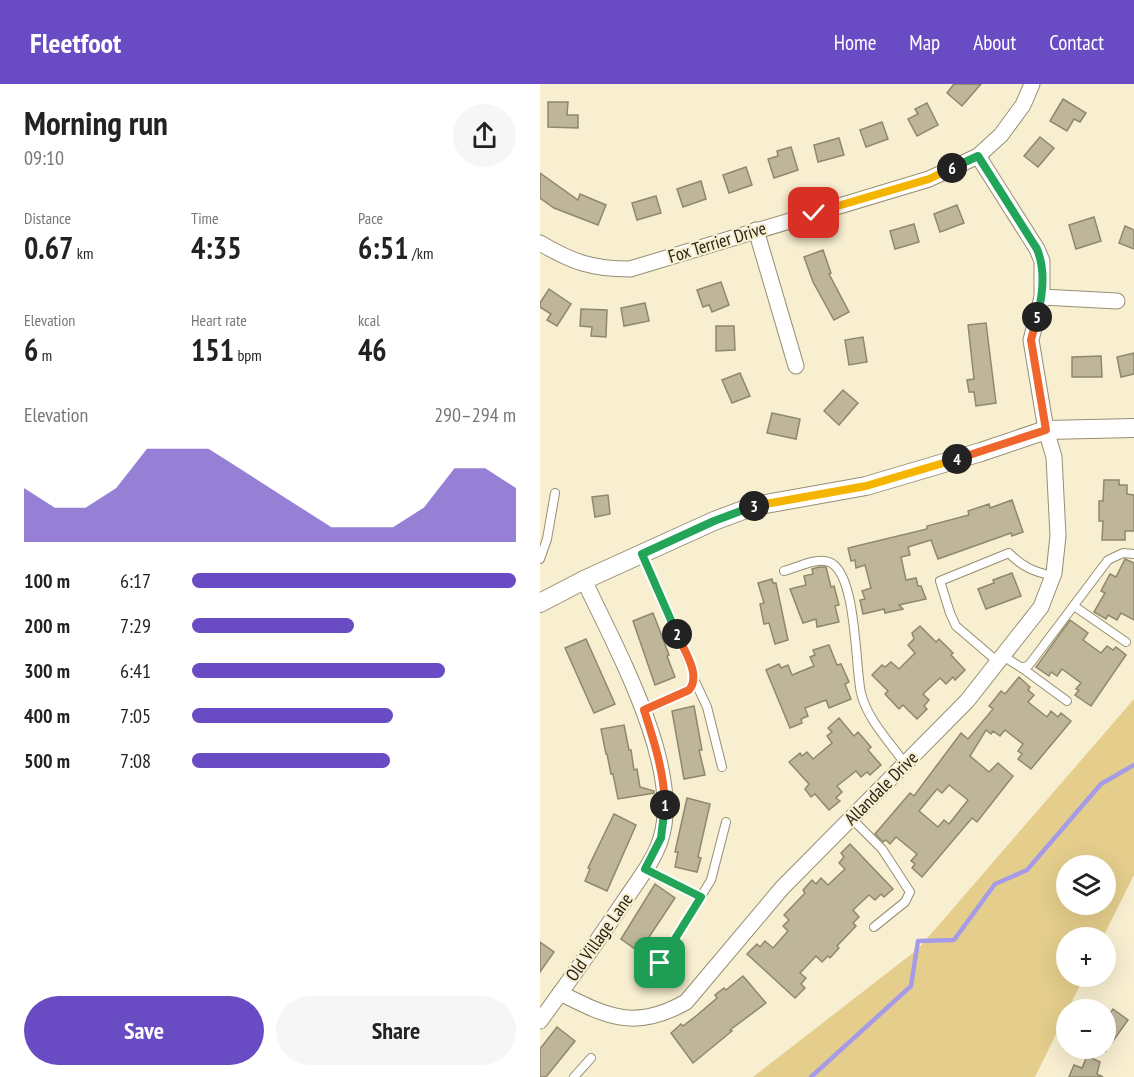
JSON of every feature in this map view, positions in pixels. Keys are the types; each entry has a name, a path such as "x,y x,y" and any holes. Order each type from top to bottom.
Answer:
{"street":[{"name":"Fox Terrier Drive","path":"540,243 566,259 605,269 630,269 929,179 978,156 1001,135 1023,105 1032,84"},
{"name":"Allandale Drive","path":"560,993 610,1016 638,1019 667,1012 686,1002 782,888 967,701 1041,607 1053,576 1058,536 1054,458 1046,430 1031,340 1042,297 1042,261 1037,249 978,156"},
{"path":"756,230 795,366"},
{"path":"1042,297 1118,301"},
{"path":"540,603 584,580 714,521 754,506 866,486 1046,430 1134,428"},
{"name":"Old Village Lane","path":"540,1021 600,938 645,869 661,838 665,814 664,786 654,740 644,710 584,580"}],"lane":[{"path":"540,559 547,539 555,493"},
{"path":"1053,576 1023,566 1009,553 940,581 956,626 1001,659 1022,668 1066,701"},
{"path":"1022,668 1029,665 1108,560 1123,553 1134,554"},
{"path":"642,554 707,707 722,767"},
{"path":"784,571 818,561 829,562 839,570 848,588 861,693 867,710 905,764"},
{"path":"1074,606 1126,642"},
{"path":"644,710 689,690 693,686 694,679"},
{"path":"851,818 882,849 910,892 904,902 874,927"},
{"path":"660,963 711,880 726,822"},
{"path":"645,869 701,897"},
{"path":"574,1077 591,1058"}],"shaded area":[{"path":"1134,699 1134,875 1116,911 1116,855 1056,855 1056,915 1114,915 1108,927 1056,927 1056,987 1079,987 1073,999 1056,999 1056,1034 1035,1077 753,1077 918,949"}],"building":[{"path":"954,84 981,84 962,106 947,93"},
{"path":"1063,99 1086,113 1080,122 1074,119 1067,131 1050,121"},
{"path":"548,102 568,102 567,115 578,115 578,128 548,127"},
{"path":"927,103 938,125 917,136 908,119 918,114 915,109"},
{"path":"882,122 888,139 866,147 860,130"},
{"path":"1040,137 1054,148 1038,167 1024,156"},
{"path":"839,138 844,155 818,162 814,145"},
{"path":"791,147 798,170 774,178 768,159 778,156 777,151"},
{"path":"746,167 752,185 729,193 723,175"},
{"path":"540,173 578,200 580,194 606,205 598,225 554,208 540,198"},
{"path":"701,181 706,199 683,207 677,189"},
{"path":"656,196 661,213 637,220 632,203"},
{"path":"957,205 964,223 940,232 934,214"},
{"path":"1094,217 1101,241 1076,249 1069,225"},
{"path":"914,224 919,242 895,249 890,231"},
{"path":"1125,226 1134,230 1134,249 1119,243"},
{"path":"823,250 831,273 829,274 849,312 834,320 813,282 804,257"},
{"path":"721,282 729,305 712,312 709,305 703,307 697,290"},
{"path":"549,289 571,304 557,326 547,320 551,314 540,307"},
{"path":"645,303 649,321 624,326 621,308"},
{"path":"581,309 607,310 606,337 591,336 592,327 580,326"},
{"path":"986,323 996,403 976,406 974,392 969,392 967,380 974,379 968,325"},
{"path":"716,326 734,326 735,350 716,351"},
{"path":"863,337 867,362 849,365 845,340"},
{"path":"1134,353 1134,374 1121,377 1117,357"},
{"path":"1101,356 1102,377 1072,377 1072,357"},
{"path":"740,373 750,396 732,403 722,380"},
{"path":"843,390 858,403 839,425 824,411"},
{"path":"772,413 800,419 796,439 767,433"},
{"path":"1104,480 1119,480 1119,485 1127,485 1127,494 1134,495 1134,531 1125,531 1125,540 1102,540 1103,521 1099,521 1099,501 1103,501"},
{"path":"608,495 610,514 595,517 592,497"},
{"path":"1012,500 1023,532 1012,536 1011,533 938,559 931,540 908,547 910,555 901,557 906,580 916,578 926,599 899,605 903,609 885,613 884,609 863,614 860,600 865,599 862,591 871,588 865,565 856,568 855,560 851,561 848,548 927,529 927,526 969,515 968,511 989,504 990,508"},
{"path":"1125,559 1134,563 1134,620 1121,613 1117,620 1108,615 1106,619 1094,612 1105,593 1101,591 1110,574 1116,577"},
{"path":"826,567 831,587 834,586 839,605 835,606 839,622 817,627 816,619 803,623 790,589 806,585 804,576 813,574 812,569"},
{"path":"1012,573 1021,596 986,609 978,589"},
{"path":"772,579 773,583 776,583 788,640 775,644 769,623 764,624 760,604 764,603 758,583"},
{"path":"653,613 675,677 655,685 633,621"},
{"path":"1070,620 1088,633 1083,640 1101,653 1107,646 1113,650 1116,647 1126,655 1091,706 1075,695 1081,683 1062,669 1057,676 1051,672 1049,676 1036,667"},
{"path":"920,626 936,642 939,639 965,670 955,680 953,677 946,684 940,678 923,694 929,700 924,706 927,709 917,719 903,705 899,709 885,694 888,691 872,675 882,665 885,667 891,662 899,669 915,653 908,645 914,639 912,633"},
{"path":"586,639 615,704 594,713 565,648"},
{"path":"829,645 837,665 841,664 849,682 845,684 851,699 829,708 826,700 805,708 808,716 801,719 802,723 790,728 766,670 779,664 781,668 788,665 792,675 814,666 810,657 815,655 813,650"},
{"path":"1019,677 1030,687 1028,690 1034,695 1028,702 1047,717 1051,711 1058,717 1061,713 1071,721 1031,769 1018,759 1022,754 1018,751 1023,744 1005,730 1000,736 993,731 991,734 986,730 970,756 989,772 998,763 1013,776 977,822 972,818 922,877 912,868 915,864 911,861 917,854 896,837 890,844 886,840 883,842 875,834 910,793 914,796 961,733 968,739 993,709 989,706 1001,691 1005,694","holes":["949,785 968,800 949,824 944,820 938,827 919,811 937,789 942,793"]},
{"path":"694,706 702,750 699,750 705,775 684,779 672,711"},
{"path":"839,718 854,736 858,732 871,747 868,750 881,765 870,775 867,772 861,777 856,771 837,786 842,792 836,798 840,801 829,810 815,794 811,797 805,789 809,784 789,762 800,753 802,756 807,752 813,759 832,743 827,736 832,732 828,728"},
{"path":"624,725 640,787 654,791 654,793 618,799 601,729"},
{"path":"687,798 710,804 698,857 701,858 697,872 675,867 678,852 675,852"},
{"path":"614,814 636,825 607,891 585,881 590,869 588,868"},
{"path":"850,844 893,889 884,897 881,894 875,900 869,895 853,910 859,917 853,923 856,926 837,946 839,948 830,958 828,956 822,962 816,956 800,973 806,978 801,984 805,988 795,998 747,954 757,944 760,947 765,941 773,948 788,931 783,926 789,920 784,915 805,893 803,890 812,880 816,884 821,878 828,885 845,869 839,863 844,857 841,853"},
{"path":"655,884 675,898 647,940 650,942 642,954 621,939"},
{"path":"540,942 554,952 540,972"},
{"path":"743,976 766,1003 730,1030 732,1031 693,1063 671,1033 717,998 715,995 724,988 726,990"},
{"path":"1116,1011 1128,1020 1116,1037"},
{"path":"557,1027 575,1041 546,1077 540,1077 540,1049"},
{"path":"1086,1059 1094,1059 1100,1062 1097,1074 1103,1077 1069,1077 1074,1065 1082,1068"}],"waterway":[{"path":"811,1077 911,986 918,941 954,940 995,884 1027,870 1101,784 1134,765"}],"route":[{"path":"660,963 701,897 645,869 661,838 665,814 664,786 654,740 644,710 689,690 693,686 694,679 692,669 642,554 714,521 754,506 866,486 1046,430 1031,340 1042,297 1042,261 1037,249 978,156 929,179 814,213"}]}
